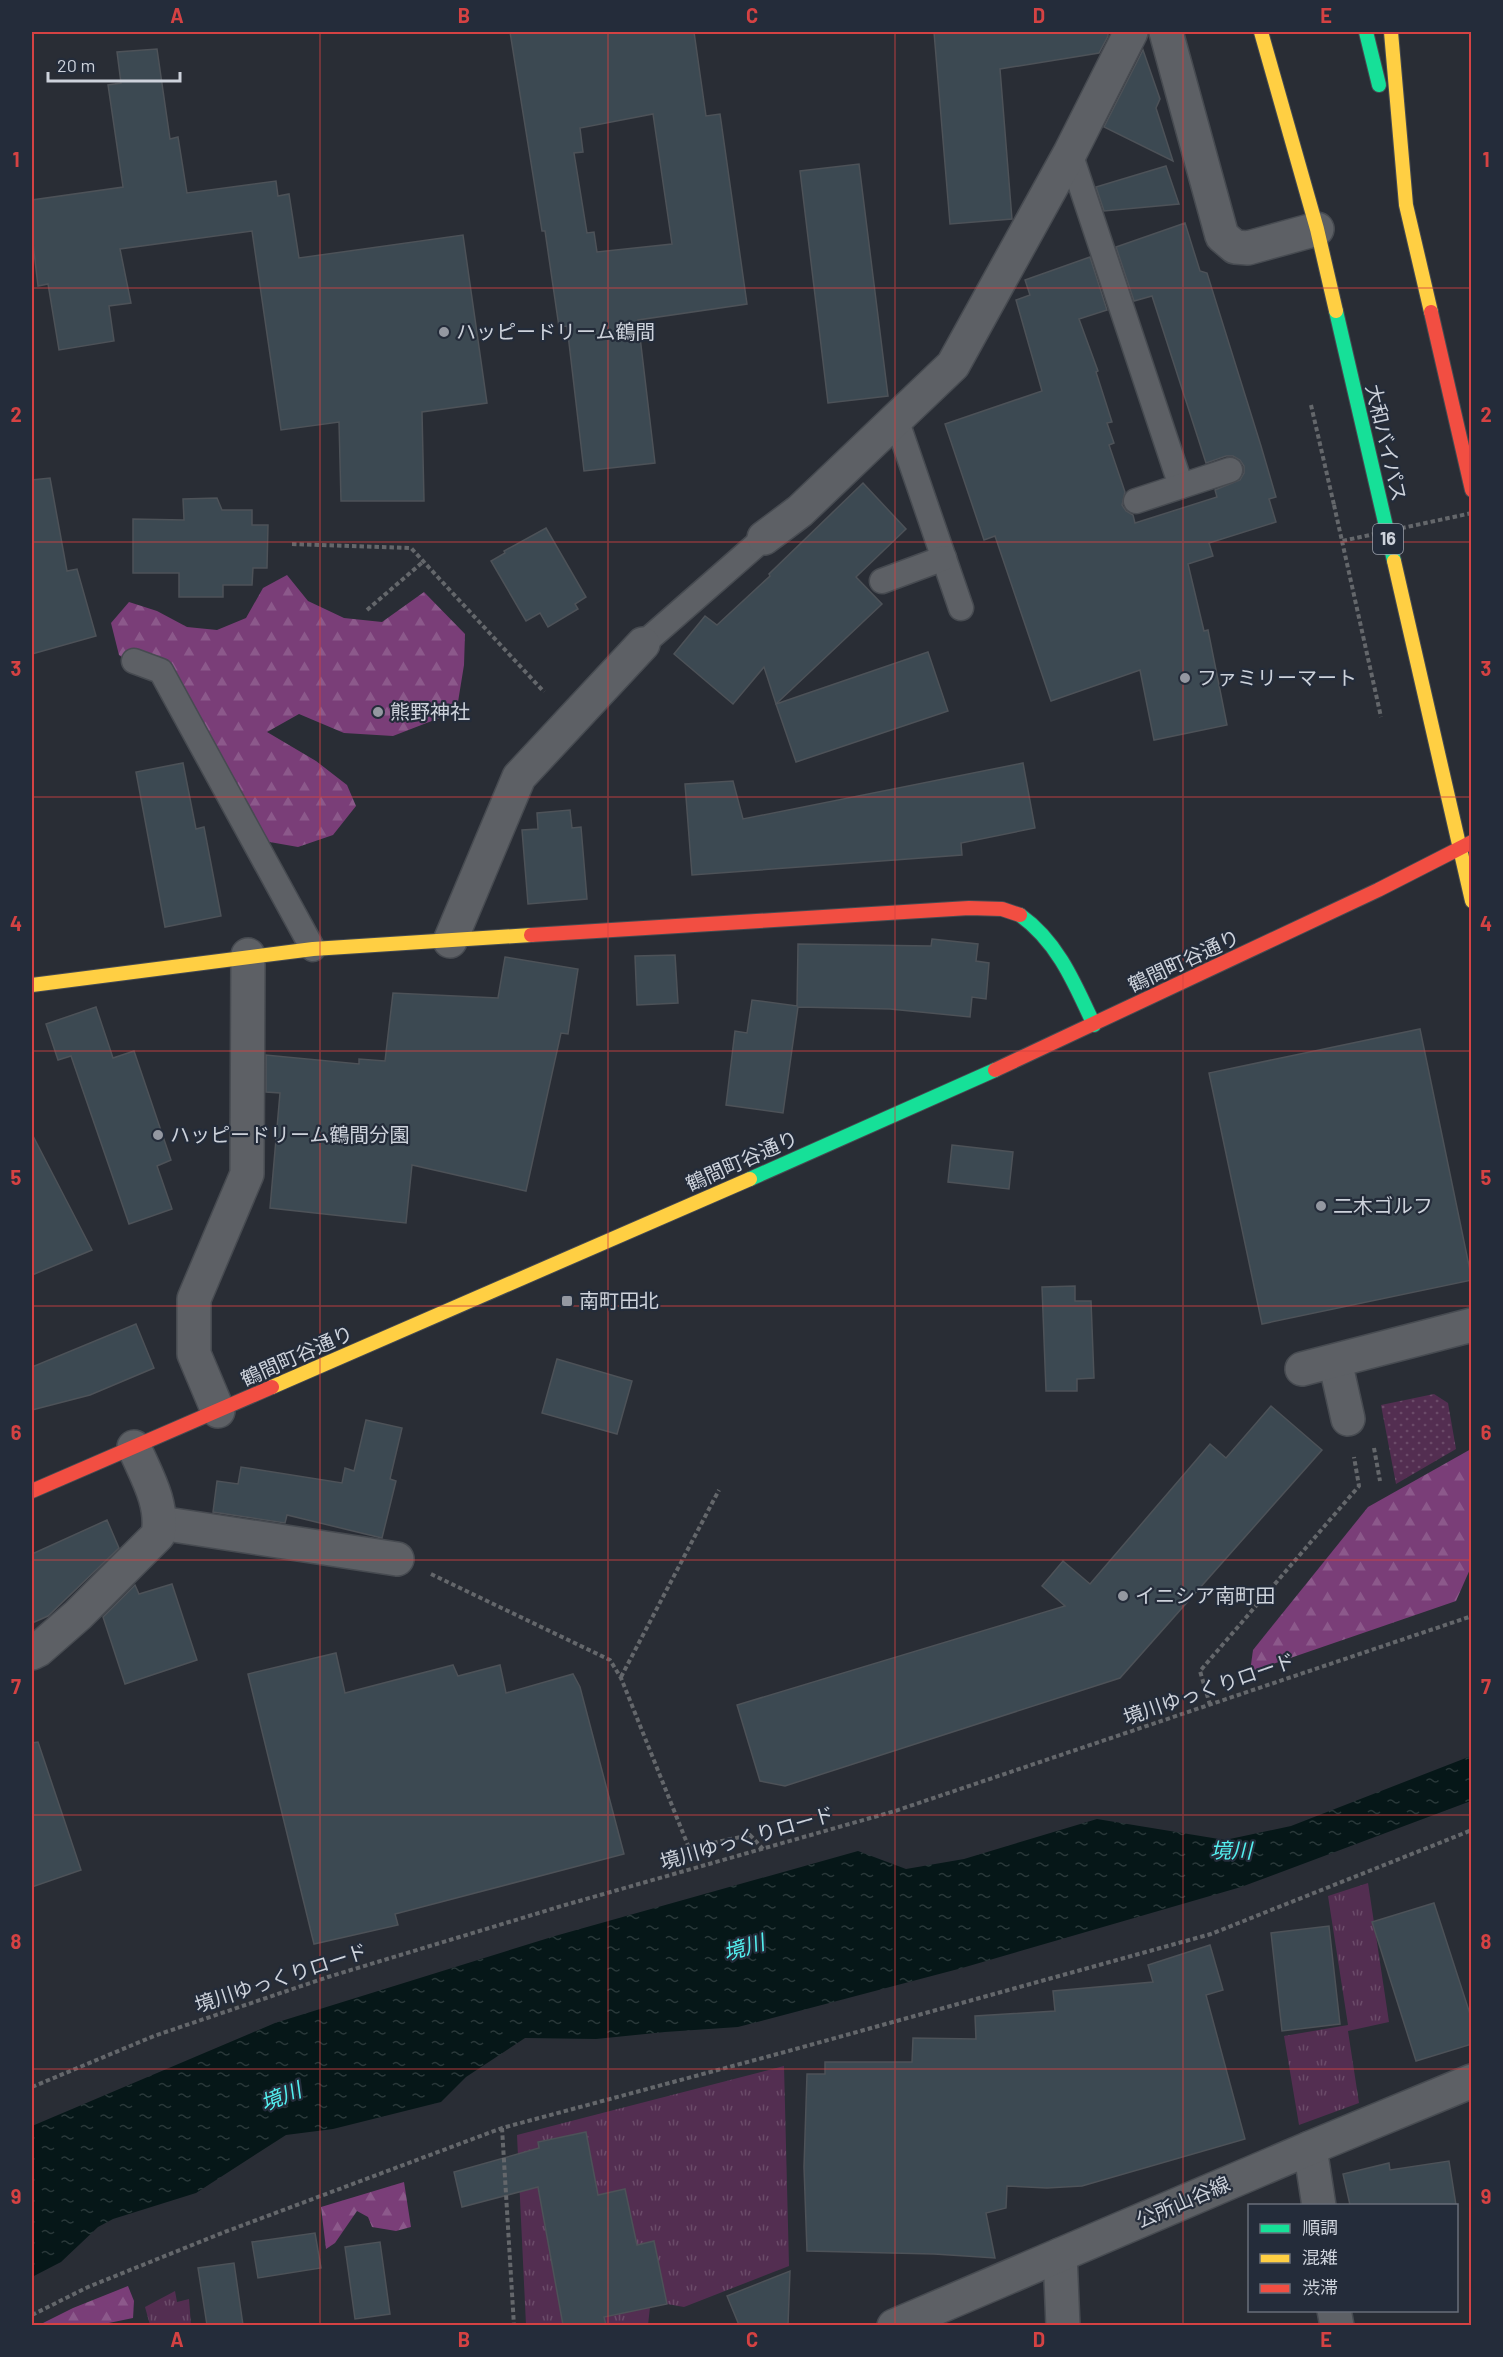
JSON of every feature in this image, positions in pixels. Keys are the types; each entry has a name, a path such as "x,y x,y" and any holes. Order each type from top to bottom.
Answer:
{"main road":[{"name":"大和バイパス","path":"1261,32 1317,230 1466,845 1472,901"},
{"path":"1275,32 1317,230"},
{"path":"1366,32 1472,490"},
{"path":"1391,32 1407,205"},
{"name":"鶴間町谷通り","path":"32,1491 867,1128 1094,1025 1378,890 1466,845"},
{"path":"32,985 313,949 969,908 1004,910 1030,922 1052,944 1094,1025"}],"street":[{"path":"764,538 800,511 953,365 1070,153 1131,32"},
{"path":"1166,32 1222,236 1235,247 1248,248 1317,230"},
{"path":"450,941 519,777 643,644"},
{"path":"218,1411 194,1354 194,1299 247,1174 248,956"},
{"path":"1302,1369 1472,1325"},
{"path":"1335,1361 1348,1419"},
{"path":"32,1653 78,1615 158,1535 160,1523 157,1500 134,1447"},
{"path":"160,1523 398,1558"},
{"name":"公所山谷線","path":"894,2325 1472,2081"},
{"path":"1310,2148 1318,2204"},
{"path":"1060,2255 1062,2325"}],"lane":[{"path":"1070,153 1181,486"},
{"path":"896,419 961,608"},
{"path":"1136,501 1230,470"},
{"path":"643,644 764,538"},
{"path":"882,581 944,558"},
{"path":"134,661 161,671 313,949"}],"path":[{"path":"1311,405 1381,717"},
{"path":"1342,541 1472,513"},
{"path":"292,544 411,548 531,676"},
{"path":"367,610 424,561"},
{"path":"1364,1449 1374,1446 1380,1481"},
{"path":"1210,1705 1200,1671 1359,1486"},
{"path":"621,1678 719,1491"},
{"path":"398,1558 610,1660 621,1678 688,1848 750,1835 763,1849"},
{"name":"境川ゆっくりロード","path":"32,2087 154,2036 328,1977 565,1905 895,1811 1472,1616"},
{"path":"32,2315 88,2288 222,2233 502,2128 1211,1934 1472,1830"},
{"path":"502,2128 514,2325"}],"green space":[{"path":"287,575 308,601 344,618 382,622 424,592 465,634 464,665 458,702 442,717 393,736 344,733 299,714 267,732 316,761 347,785 356,806 333,835 298,847 253,839 153,680 119,655 111,623 129,602 157,611 187,627 217,630 246,618 263,588"},
{"path":"1434,1394 1448,1403 1456,1449 1396,1484 1381,1405"},
{"path":"1471,1449 1471,1567 1456,1601 1250,1672 1253,1650 1368,1507"},
{"path":"1368,1883 1389,2022 1348,2031 1359,2103 1299,2125 1284,2036 1348,2025 1328,1896"},
{"path":"784,2066 789,2266 684,2307 667,2304 650,2307 648,2325 526,2325 517,2135"},
{"path":"404,2182 411,2227 396,2231 372,2227 368,2217 357,2211 335,2243 326,2249 321,2207"},
{"path":"128,2286 134,2301 133,2318 99,2325 39,2325 73,2308"},
{"path":"175,2291 177,2302 189,2299 191,2325 150,2325 145,2307"}],"water":[{"name":"境川","path":"1471,1756 1471,1801 1241,1887 962,1968 738,2027 596,2039 525,2038 466,2077 441,2102 333,2129 286,2135 196,2193 113,2219 98,2227 61,2262 32,2277 32,2126 275,2023 555,1936 858,1851 906,1869 964,1859 1097,1819 1225,1840 1291,1826"}],"building":[{"path":"510,32 694,32 706,116 720,114 747,304 638,320 655,463 584,471 567,326 559,327 545,231 542,231","holes":["653,114 672,244 597,252 594,232 587,233 574,153 583,152 580,128"]},
{"path":"934,32 1108,32 1099,53 1000,69 1012,219 950,224"},
{"path":"157,49 170,139 178,137 187,193 276,181 278,196 289,194 299,258 463,235 487,403 422,412 424,501 341,501 339,422 281,430 252,231 120,249 131,303 109,306 114,341 59,350 48,284 38,286 32,235 32,200 123,187 108,85 121,83 117,52"},
{"path":"1143,50 1160,99 1156,108 1173,161 1104,127"},
{"path":"859,164 888,396 828,403 800,171"},
{"path":"1166,166 1179,204 1104,211 1096,187"},
{"path":"1185,223 1200,271 1207,273 1261,446 1276,497 1269,499 1276,522 1209,543 1213,556 1188,564 1204,631 1208,630 1227,725 1154,740 1140,670 1051,701 995,536 984,540 945,424 1042,391 1016,300 1030,295 1025,280 1090,257 1107,310 1079,319 1098,371 1096,372 1112,422 1107,423 1114,443 1109,445 1125,492 1122,505 1126,511 1133,515 1135,523 1217,497 1215,490 1240,480 1244,473 1244,466 1233,456 1206,463 1152,296 1134,301 1116,247"},
{"path":"50,478 67,571 77,569 96,636 32,654 32,480"},
{"path":"863,483 906,529 856,577 882,604 776,704 764,667 733,704 674,654 705,616 717,625 770,576 769,574"},
{"path":"217,498 222,510 252,510 252,525 268,525 267,568 253,568 252,585 223,585 223,597 179,597 179,573 133,573 133,519 184,520 183,499"},
{"path":"546,528 586,597 575,604 578,609 548,627 540,613 526,621 491,561 505,553 504,551"},
{"path":"928,652 948,711 796,762 776,704"},
{"path":"183,763 196,829 204,827 221,916 165,927 136,772"},
{"path":"1023,763 1035,828 961,843 962,855 692,875 685,784 733,781 743,819"},
{"path":"570,810 572,828 581,827 587,899 528,904 522,830 538,829 537,813"},
{"path":"932,939 978,944 976,961 989,963 986,999 972,997 970,1017 890,1009 798,1007 783,1113 726,1105 735,1031 747,1033 752,1000 797,1006 798,944 931,946"},
{"path":"675,955 678,1003 637,1005 635,956"},
{"path":"505,957 578,969 568,1034 561,1033 526,1191 412,1165 406,1223 270,1208 280,1093 266,1092 266,1055 359,1064 359,1059 385,1061 393,993 498,998"},
{"path":"96,1007 113,1058 134,1051 171,1160 157,1166 172,1209 129,1224 71,1056 58,1060 46,1024"},
{"path":"1420,1029 1472,1280 1262,1324 1209,1073"},
{"path":"32,1134 92,1250 32,1275"},
{"path":"952,1145 1013,1152 1009,1189 948,1182"},
{"path":"1075,1286 1075,1301 1091,1301 1094,1378 1077,1379 1077,1391 1046,1391 1042,1287"},
{"path":"136,1324 154,1368 90,1395 32,1410 32,1367"},
{"path":"557,1359 632,1381 617,1434 542,1413"},
{"name":"イニシア南町田","path":"1271,1406 1322,1450 1120,1678 785,1786 760,1781 737,1705 1065,1606 1042,1586 1063,1561 1090,1584 1210,1444 1226,1458"},
{"path":"366,1420 402,1428 390,1479 396,1481 382,1538 287,1515 285,1523 213,1512 217,1481 238,1484 241,1467 342,1483 345,1468 354,1471"},
{"path":"107,1520 119,1548 48,1616 32,1623 32,1554"},
{"path":"172,1584 197,1660 125,1684 103,1617 135,1585 139,1594"},
{"path":"336,1653 345,1693 453,1665 458,1676 500,1665 506,1693 573,1674 580,1687 624,1854 395,1914 398,1925 314,1944 248,1674"},
{"path":"38,1742 81,1870 32,1887 32,1743"},
{"path":"1434,1903 1472,2020 1472,2044 1416,2061 1372,1922"},
{"path":"1329,1926 1340,2024 1282,2031 1271,1933"},
{"path":"1210,1945 1223,1990 1206,1995 1245,2139 1082,2186 1047,2188 1007,2186 1006,2208 986,2213 995,2258 807,2251 804,2167 807,2074 825,2074 825,2062 912,2062 913,2038 976,2039 975,2016 1055,2011 1053,1991 1153,1982 1148,1965"},
{"path":"586,2132 598,2195 625,2189 637,2245 654,2241 667,2304 604,2317 606,2325 563,2325 538,2187 462,2207 454,2172 539,2148 538,2142"},
{"path":"1449,2161 1456,2204 1350,2204 1343,2174 1389,2163 1390,2170"},
{"path":"315,2233 321,2268 258,2278 252,2242"},
{"path":"380,2242 390,2314 355,2319 345,2247"},
{"path":"234,2263 243,2325 207,2325 198,2268"},
{"path":"790,2271 788,2325 739,2325 727,2296"}],"traffic: fast":[{"path":"1366,32 1379,85"},
{"path":"1336,311 1394,561"},
{"path":"1020,915 1045,938 1055,951 1072,979 1094,1025"},
{"path":"750,1179 995,1070"}],"traffic: slow":[{"path":"1261,32 1317,229 1336,311"},
{"path":"1391,32 1406,205 1431,312"},
{"path":"1394,561 1472,901"},
{"path":"32,985 313,949 531,935"},
{"path":"272,1387 750,1179"}],"traffic: jam":[{"path":"1431,312 1472,490"},
{"path":"995,1070 1378,890 1472,842"},
{"path":"531,935 969,908 1002,909 1020,915"},
{"path":"32,1491 272,1387"}],"place":[{"name":"ハッピードリーム鶴間","path":"444,332"},
{"name":"ファミリーマート","path":"1185,678"},
{"name":"熊野神社","path":"378,712"},
{"name":"ハッピードリーム鶴間分園","path":"158,1135"},
{"name":"二木ゴルフ","path":"1321,1206"},
{"name":"南町田北","path":"567,1301"},
{"name":"イニシア南町田","path":"1123,1596"}]}
